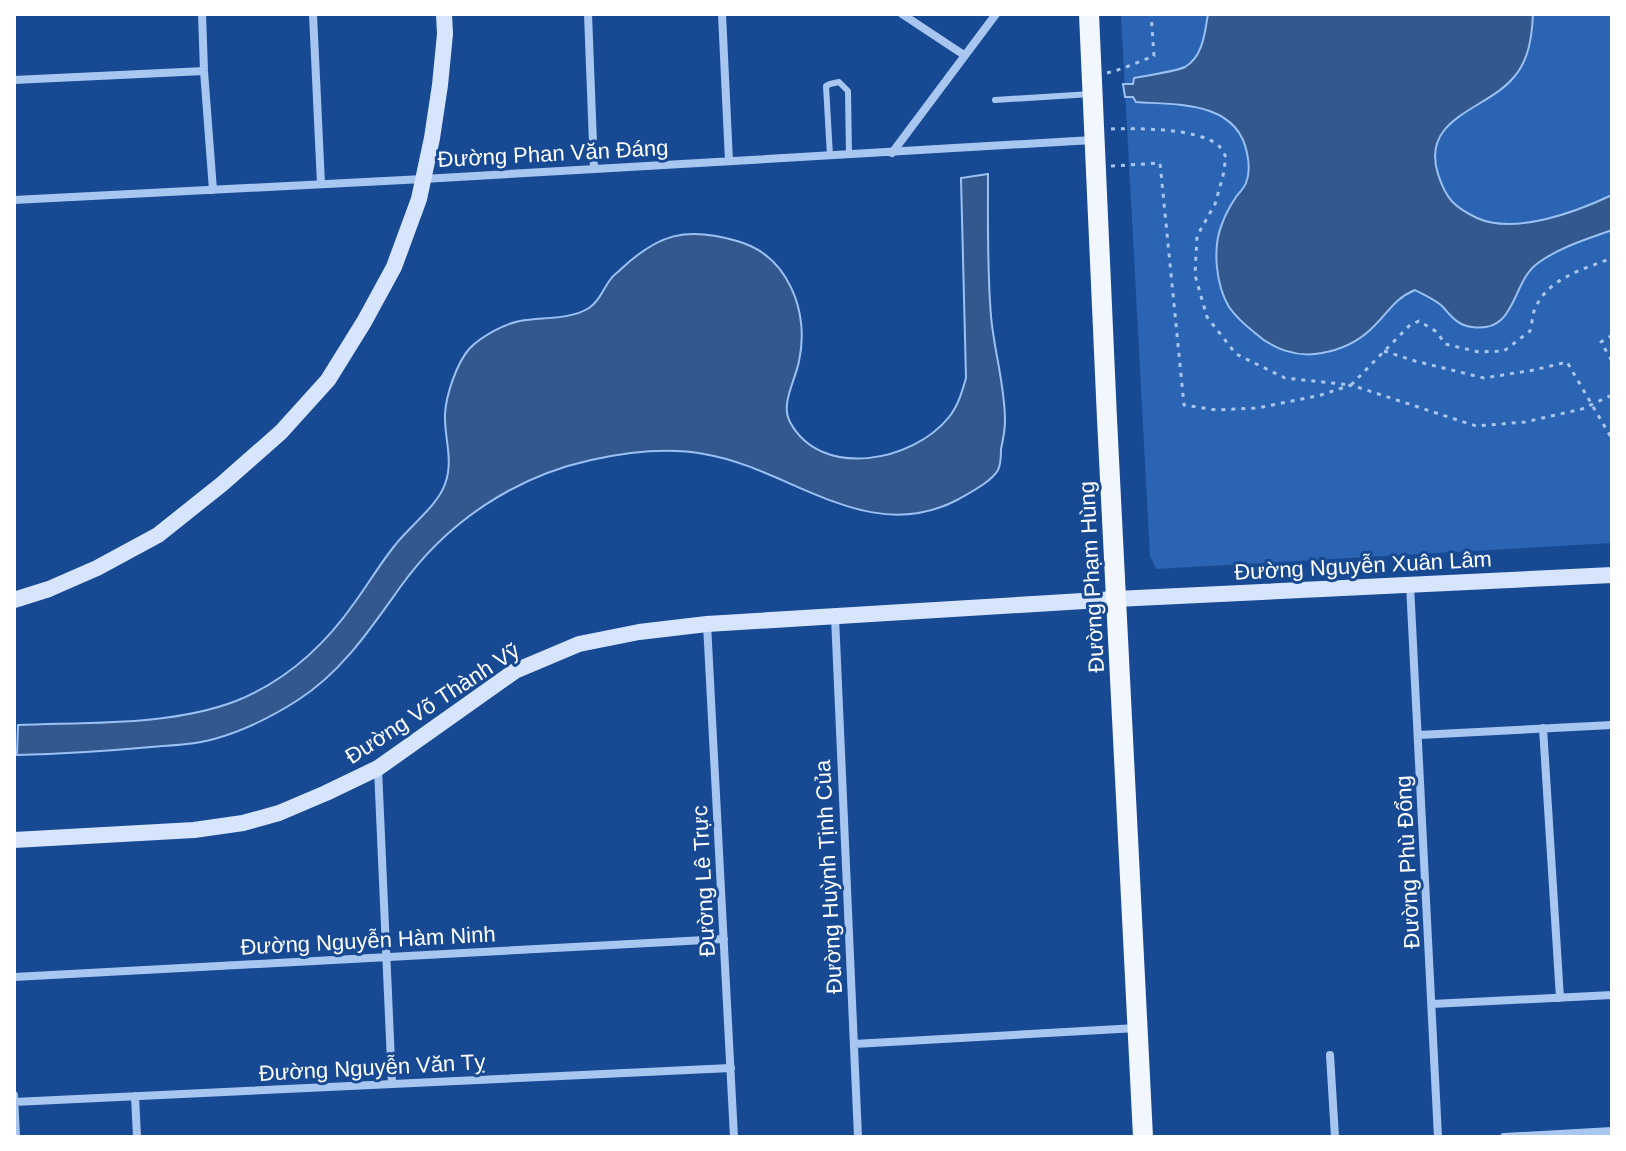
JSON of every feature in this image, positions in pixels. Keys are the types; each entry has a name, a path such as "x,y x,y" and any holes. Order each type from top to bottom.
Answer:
{"main road":[{"name":"Đường Phạm Hùng","path":"1089,14 1092,85 1102,134 1095,167 1143,1137"}],"street":[{"path":"202,14 213,190"},
{"path":"313,14 321,184"},
{"path":"14,600 97,568 158,535 281,432 328,380 394,267 419,199 440,85 444,14"},
{"path":"588,14 594,169"},
{"path":"722,14 729,161"},
{"path":"902,14 964,55"},
{"path":"892,153 996,14"},
{"path":"14,80 204,71"},
{"name":"Đường Phan Văn Đáng","path":"14,200 892,153 1102,134"},
{"name":"Đường Nguyễn Xuân Lâm","path":"1116,599 1612,575"},
{"name":"Đường Phù Đổng","path":"1410,585 1438,1137"},
{"name":"Đường Võ Thành Vỹ","path":"14,840 194,830 243,823 291,808 378,768 515,671 579,644 639,632 707,624 1116,599"},
{"name":"Đường Huỳnh Tịnh Của","path":"835,616 858,1137"},
{"name":"Đường Lê Trực","path":"707,624 734,1137"},
{"path":"1419,735 1612,725"},
{"path":"1543,728 1560,998"},
{"path":"378,768 392,1084"},
{"name":"Đường Nguyễn Hàm Ninh","path":"14,977 724,939"},
{"path":"1432,1004 1612,995"},
{"path":"854,1044 1137,1028"},
{"path":"1330,1055 1335,1137"},
{"name":"Đường Nguyễn Văn Tỵ","path":"14,1102 731,1068"},
{"path":"14,1095 16,1137"},
{"path":"135,1096 137,1137"},
{"path":"1504,1137 1612,1131"}],"lane":[{"path":"830,156 826,86 839,82 848,91 849,155"},
{"path":"995,100 1092,85"}],"path":[{"path":"1092,85 1154,56 1151,14"},
{"path":"1102,134 1151,128 1197,136 1218,145 1226,157 1215,204 1197,236 1195,275 1207,317 1236,354 1285,378 1351,385 1476,426 1525,422 1582,409 1612,395"},
{"path":"1095,167 1160,163 1184,405 1217,410 1258,408 1321,395 1351,385 1410,325 1419,321 1437,332 1445,344 1479,352 1504,351 1530,331 1534,311 1549,288 1569,274 1612,258"},
{"path":"1612,335 1601,342 1612,361"},
{"path":"1384,351 1484,378 1567,362 1612,439"}],"shaded area":[{"path":"1121,14 1612,14 1612,543 1156,569 1150,556"},
{"path":"1208,14 1533,14 1529,47 1514,77 1459,116 1438,139 1435,155 1441,183 1448,196 1462,210 1492,223 1527,223 1545,219 1612,195 1612,230 1564,248 1538,263 1529,271 1506,315 1498,323 1487,327 1462,324 1439,304 1415,290 1396,303 1365,334 1341,348 1304,354 1270,344 1244,324 1229,307 1217,266 1217,244 1222,224 1248,175 1248,156 1241,136 1219,115 1204,109 1136,102 1133,97 1125,97 1123,84 1133,84 1134,78 1175,70 1191,63 1202,44"},
{"path":"988,174 992,329 1005,424 998,470 975,490 925,512 893,515 861,510 830,500 736,462 704,454 661,451 591,460 509,490 461,522 419,563 342,663 314,689 268,717 236,732 199,742 17,755 18,725 128,721 184,715 236,701 288,672 331,633 391,551 441,492 449,466 445,423 448,398 457,370 470,348 487,335 514,323 565,316 589,308 612,277 634,258 647,248 674,236 703,234 737,241 755,248 782,272 798,305 802,342 787,415 804,440 823,452 844,458 891,454 913,445 933,433 949,417 966,378 961,178"}]}
